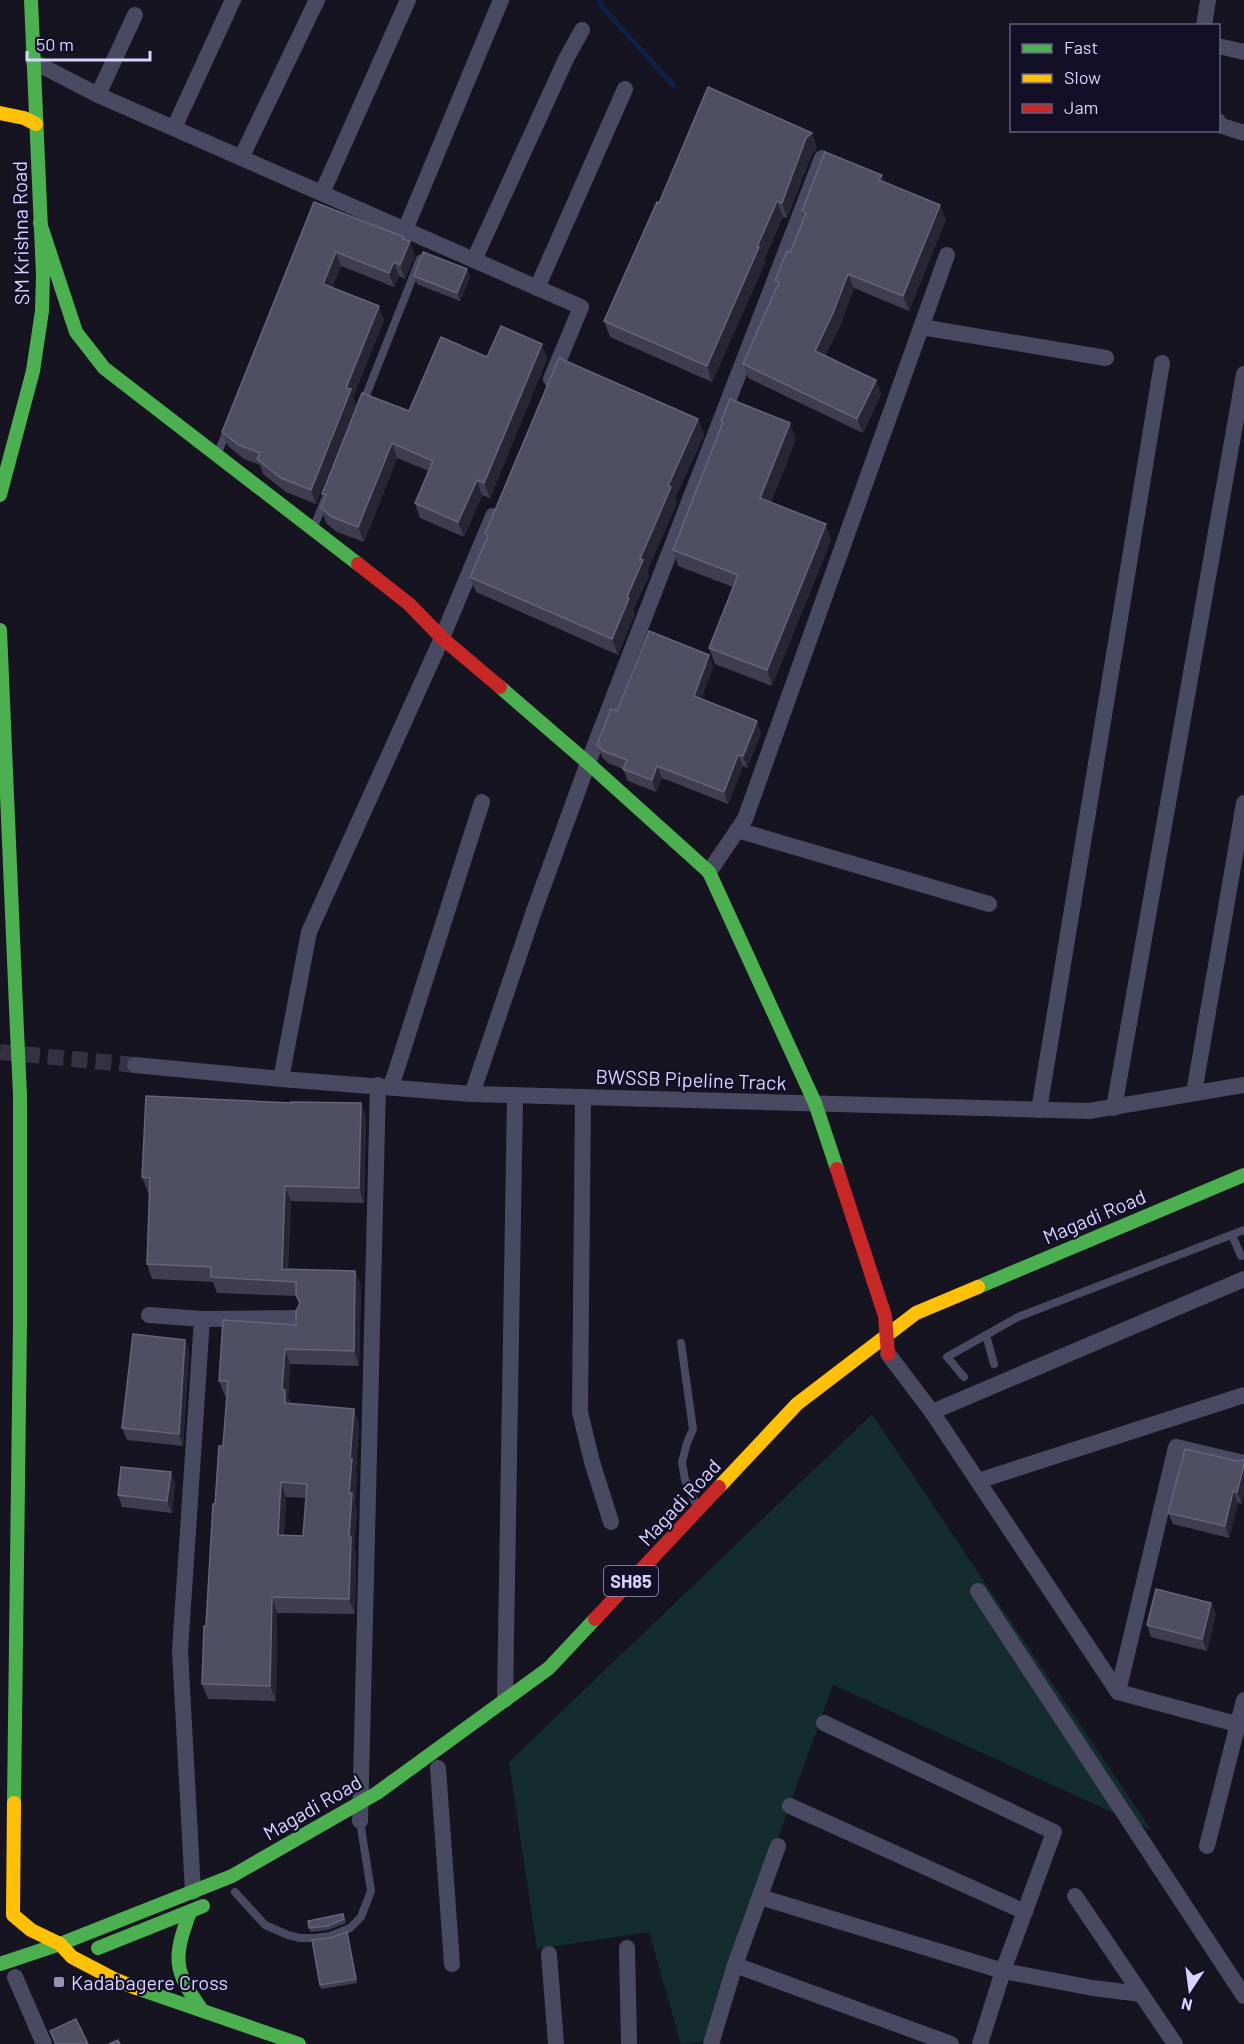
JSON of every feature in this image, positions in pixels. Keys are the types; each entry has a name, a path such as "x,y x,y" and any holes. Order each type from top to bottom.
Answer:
{"street":[{"name":"SM Krishna Road","path":"0,495 27,397 38,346 43,275 31,0"},
{"path":"174,128 232,0"},
{"path":"241,158 317,0"},
{"path":"322,193 408,0"},
{"path":"405,230 501,0"},
{"path":"1204,24 1208,0"},
{"path":"98,95 135,15"},
{"path":"474,260 566,58 582,30"},
{"path":"1220,46 1244,52"},
{"path":"34,62 98,95 581,307 544,395"},
{"path":"537,288 625,89"},
{"path":"0,113 24,118 36,124"},
{"path":"1220,125 1244,133"},
{"path":"472,1094 534,911 588,763 822,158"},
{"path":"40,223 76,332 104,368 409,604 442,638 588,763 709,872 815,1103 885,1316 887,1337 884,1358 932,1412 1118,1692 1241,1725"},
{"path":"709,872 745,819 947,255"},
{"path":"921,327 1106,358"},
{"path":"1039,1110 1162,363"},
{"path":"1114,1108 1244,374"},
{"path":"281,1079 309,932 442,638 497,506"},
{"path":"0,630 20,1095 20,1324 13,1915 31,1930 60,1944 67,1959 162,1998 298,2044"},
{"path":"361,1820 359,1804 385,1086 482,802"},
{"path":"1194,1093 1244,803"},
{"path":"737,830 989,904"},
{"name":"BWSSB Pipeline Track","path":"135,1065 472,1094 1089,1111 1244,1085"},
{"path":"505,1700 514,1095"},
{"path":"583,1097 580,1412 592,1462 611,1522"},
{"name":"Magadi Road","path":"0,1964 60,1944 232,1876 359,1804 549,1668 797,1404 916,1313 1244,1176"},
{"path":"932,1412 1244,1279"},
{"path":"149,1315 202,1319 295,1318"},
{"path":"193,1892 180,1651 202,1319"},
{"path":"884,1358 904,1342"},
{"path":"978,1481 1244,1395"},
{"path":"1118,1692 1176,1447 1244,1463"},
{"path":"978,1591 1244,1996"},
{"path":"1207,1846 1241,1725 1244,1700"},
{"path":"824,1723 1054,1832 1003,1971 980,2044"},
{"path":"438,1768 452,1964"},
{"path":"790,1806 1025,1912"},
{"path":"711,2044 735,1965 778,1846"},
{"path":"67,1959 231,1894"},
{"path":"1075,1896 1175,2044"},
{"path":"760,1897 1003,1971 1093,1988 1141,1994"},
{"path":"190,1912 179,1940 176,1962 181,1980 201,2010"},
{"path":"627,1948 629,2044"},
{"path":"549,1954 556,2044"},
{"path":"735,1965 951,2044"},
{"path":"13,1977 44,2044"}],"lane":[{"path":"360,410 420,259"},
{"path":"217,455 231,421"},
{"path":"313,529 330,486"},
{"path":"964,1377 947,1357 1018,1317 1244,1230"},
{"path":"1232,1235 1241,1256"},
{"path":"986,1335 994,1364"},
{"path":"681,1343 693,1429 682,1462 685,1480 698,1510"},
{"path":"231,1894 265,1924 288,1935 315,1938 330,1936 350,1928 361,1917 371,1891 361,1820"}],"green space":[{"path":"872,1414 1151,1830 833,1685 705,2041 681,2044 649,1932 537,1949 509,1762"}],"building":[{"path":"708,87 812,133 806,138 782,203 777,201 707,366 604,321 657,202 659,203"},
{"path":"825,152 882,175 879,180 940,205 903,296 848,274 815,351 876,380 857,419 743,364 779,282 775,281 787,251 790,253 806,213 802,211"},
{"path":"314,202 410,241 400,265 394,262 389,273 336,252 323,284 379,306 346,388 351,389 311,490 281,478 257,459 260,453 239,445 222,432"},
{"path":"423,252 467,269 457,293 414,276"},
{"path":"501,326 542,344 484,483 477,480 458,522 415,503 433,461 392,443 358,527 332,517 321,508 326,495 322,494 362,393 409,411 441,337 487,357"},
{"path":"559,358 698,419 668,486 671,487 640,559 643,560 612,639 470,577 488,536 485,534"},
{"path":"730,399 790,423 760,498 826,524 767,670 709,648 738,575 673,550"},
{"path":"649,631 709,655 694,696 757,721 743,756 738,755 724,792 657,766 652,780 623,769 627,760 603,751 597,745 611,709 617,711"},
{"path":"146,1096 291,1103 361,1103 359,1188 285,1186 282,1269 355,1271 354,1351 285,1349 282,1389 285,1390 285,1403 354,1409 349,1493 352,1493 349,1599 272,1597 270,1686 202,1684 213,1504 215,1504 219,1446 223,1446 228,1381 219,1381 223,1320 296,1325 296,1311 300,1303 296,1295 296,1282 211,1277 211,1267 147,1264 150,1178 142,1177","holes":["281,1482 307,1484 303,1536 278,1535"]},
{"path":"133,1334 185,1340 179,1434 122,1428"},
{"path":"1185,1449 1237,1461 1244,1460 1237,1492 1233,1491 1225,1526 1168,1513"},
{"path":"121,1467 171,1472 167,1501 118,1495"},
{"path":"1156,1589 1211,1603 1202,1639 1147,1625"},
{"path":"343,1914 344,1919 327,1926 309,1928 308,1921"},
{"path":"347,1932 356,1979 320,1985 312,1940 330,1938"},
{"path":"76,2019 88,2044 56,2044 50,2031"}],"waterway":[{"path":"599,0 603,8 674,86"}],"tunnel":[{"path":"0,1052 135,1065"}],"traffic: fast":[{"path":"0,495 33,371 42,311 43,275 31,0"},
{"path":"40,223 76,332 104,368 358,564"},
{"path":"0,630 17,1031"},
{"path":"500,687 709,872 815,1103 837,1169"},
{"path":"17,1031 20,1095"},
{"path":"14,1803 20,1324 20,1095"},
{"path":"978,1287 1244,1175"},
{"path":"0,1964 60,1944 232,1876 377,1793 549,1668 595,1619"},
{"path":"98,1948 203,1906"},
{"path":"190,1912 181,1941 179,1963 181,1974 202,2010"},
{"path":"136,1988 299,2044"}],"traffic: slow":[{"path":"0,113 24,118 36,124"},
{"path":"719,1487 797,1404 916,1313 978,1287"},
{"path":"14,1803 13,1915 31,1930 60,1944 72,1957 136,1988"}],"traffic: jam":[{"path":"358,564 409,604 442,638 500,687"},
{"path":"837,1169 885,1316 888,1354"},
{"path":"595,1619 719,1487"}],"place":[{"name":"Kadabagere Cross","path":"59,1982"}]}
